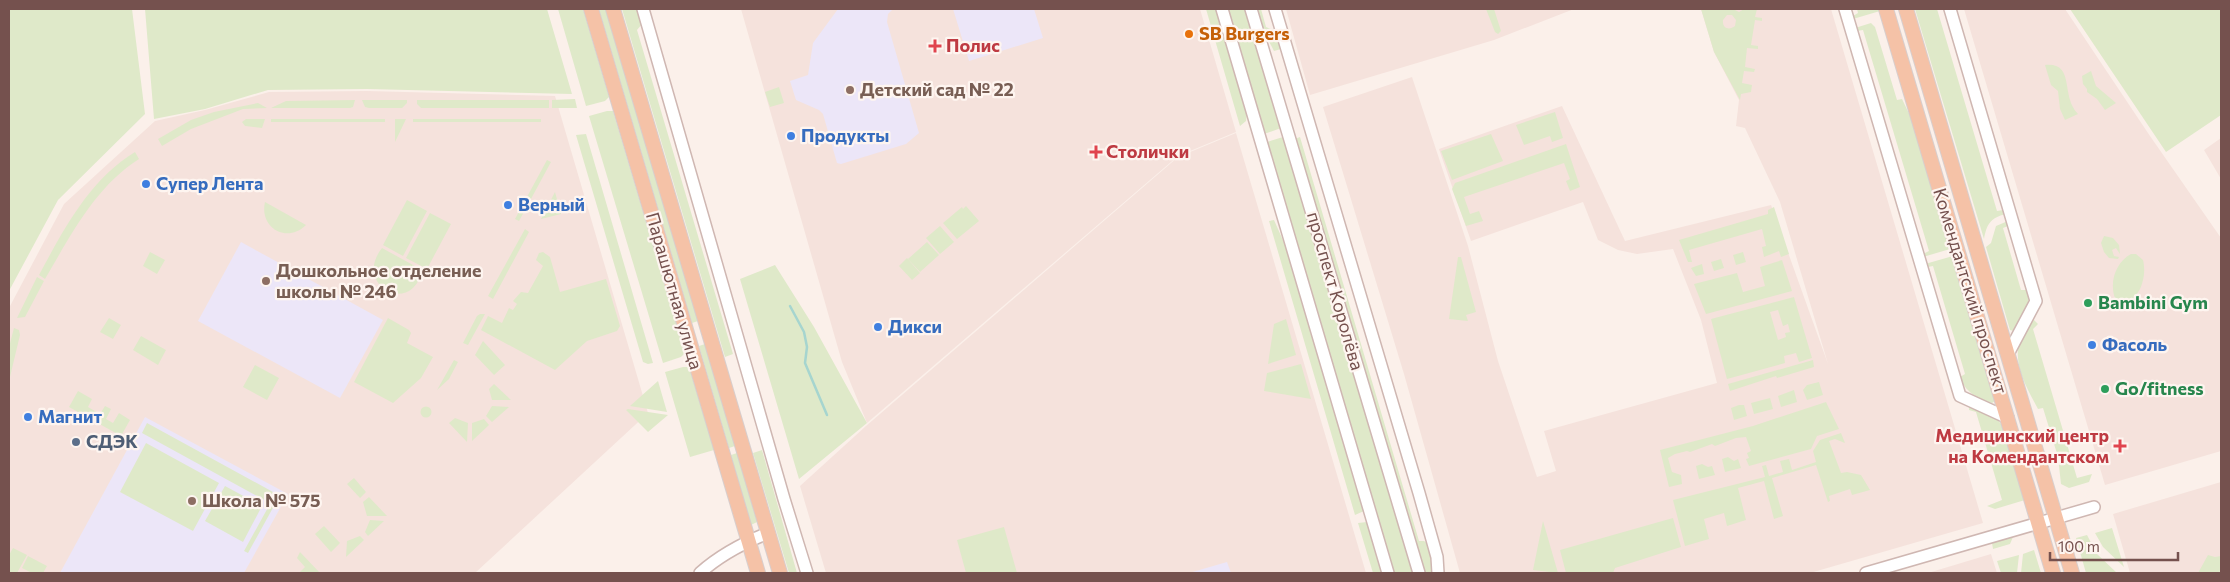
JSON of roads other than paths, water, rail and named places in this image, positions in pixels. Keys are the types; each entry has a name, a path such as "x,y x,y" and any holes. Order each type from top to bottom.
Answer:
{"main road":[{"name":"Парашютная улица","path":"591,9 758,573"},
{"name":"Парашютная улица","path":"613,9 780,573"},
{"name":"Комендантский проспект","path":"1886,9 2053,573"},
{"name":"Комендантский проспект","path":"1906,9 2072,573"},
{"path":"686,331 690,335 699,336 703,334 707,324"}],"street":[{"path":"643,9 781,491 808,573"},
{"name":"проспект Королёва","path":"1222,9 1388,573"},
{"name":"проспект Королёва","path":"1251,9 1419,573"},
{"path":"1275,9 1419,493 1437,558 1438,573"},
{"path":"1845,9 1960,396 2008,418"},
{"path":"1950,9 2036,301 2008,354"},
{"path":"1866,573 2094,507"},
{"path":"700,573 716,559 768,533"}],"waterway":[{"path":"790,306 804,332 807,347 805,363 827,415"}],"place":[{"name":"SB Burgers","path":"1189,34"},
{"name":"Полис","path":"935,46"},
{"name":"Детский сад № 22","path":"850,90"},
{"name":"Продукты","path":"791,136"},
{"name":"Столички","path":"1096,152"},
{"name":"Супер Лента","path":"146,184"},
{"name":"Верный","path":"508,205"},
{"name":"Дошкольное отделение школы № 246","path":"266,281"},
{"name":"Bambini Gym","path":"2088,303"},
{"name":"Дикси","path":"878,327"},
{"name":"Фасоль","path":"2092,345"},
{"name":"Go/fitness","path":"2105,389"},
{"name":"Магнит","path":"28,417"},
{"name":"СДЭК","path":"76,442"},
{"name":"Медицинский центр на Комендантском","path":"2120,446"},
{"name":"Школа № 575","path":"192,501"}]}
